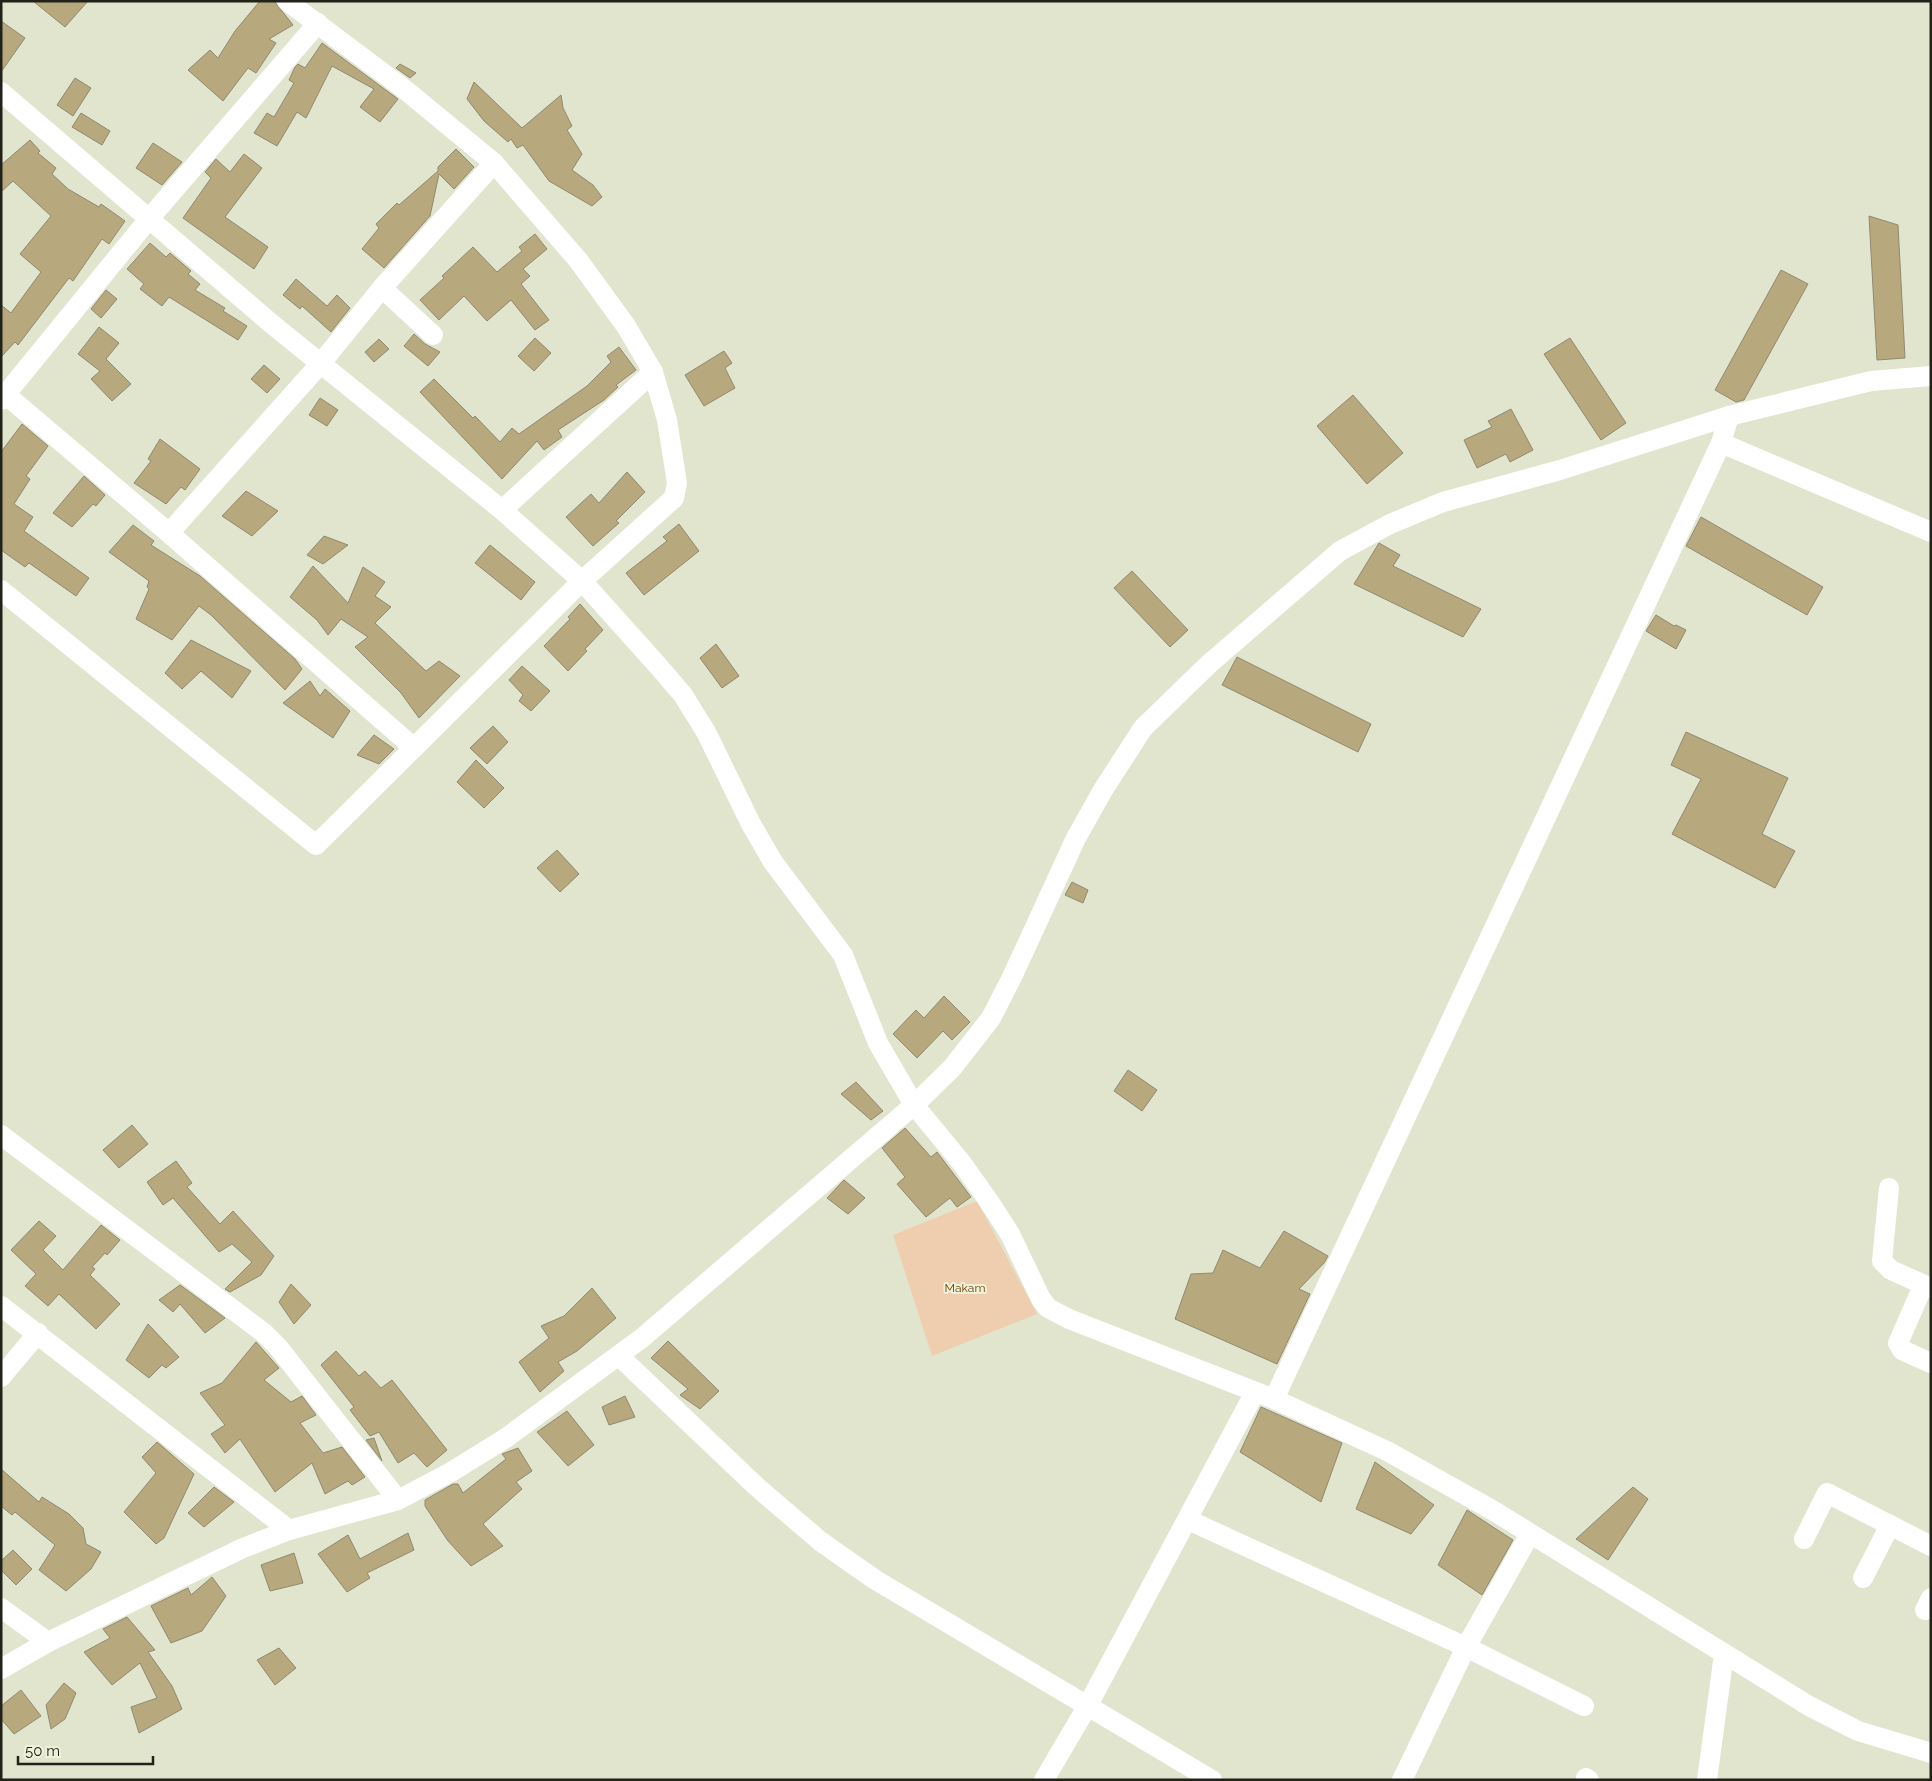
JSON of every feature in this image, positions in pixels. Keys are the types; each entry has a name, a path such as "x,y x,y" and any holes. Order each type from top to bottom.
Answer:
{"street":[{"path":"1,590 316,845 582,581 672,502 677,483 667,420 653,372 626,326 578,260 494,163 403,88 287,1"},
{"path":"318,23 148,220 4,398 169,533 414,748"},
{"path":"1,92 148,220 502,510 582,581 683,695 706,732 751,824 773,862 843,955 878,1043 914,1105 961,1162 988,1200 1010,1234 1036,1289 1048,1308 1069,1319 1274,1399 1387,1451 1494,1510 1809,1706 1858,1731 1931,1753"},
{"path":"169,533 321,363 382,288 494,163"},
{"path":"382,288 433,334"},
{"path":"502,510 653,372"},
{"path":"1,1669 48,1642 243,1548 289,1530 398,1500 451,1472 506,1438 619,1356 914,1105 952,1068 991,1018 1076,838 1103,790 1143,728 1209,664 1282,599 1340,551 1390,524 1443,502 1560,470 1730,416 1871,381 1931,376"},
{"path":"1274,1399 1722,443 1730,416"},
{"path":"1722,443 1931,532"},
{"path":"1,1135 264,1333 278,1347 398,1500"},
{"path":"1889,1188 1882,1261 1891,1270 1925,1292 1898,1343 1902,1350 1931,1364"},
{"path":"1,1306 289,1530"},
{"path":"1,1377 38,1333"},
{"path":"619,1356 757,1486 820,1541 874,1579 1212,1780"},
{"path":"1044,1780 1088,1705 1255,1392"},
{"path":"1804,1540 1827,1493 1931,1546"},
{"path":"1188,1520 1466,1647 1584,1706"},
{"path":"1864,1578 1890,1525"},
{"path":"1402,1780 1466,1647 1530,1534"},
{"path":"1,1608 48,1642"},
{"path":"1707,1780 1724,1654"}],"green space":[{"name":"Makam","path":"977,1201 1037,1314 932,1356 893,1235"}],"building":[{"path":"33,1 88,1 65,27"},
{"path":"260,1 274,1 293,25 269,39 276,43 256,73 248,68 223,101 188,70 210,50 218,58 235,31"},
{"path":"1,21 25,38 1,72"},
{"path":"322,43 398,99 380,122 360,107 374,89 332,66 306,118 297,112 277,146 254,133 267,113 274,117 294,83 289,80 295,67 298,64 305,68"},
{"path":"400,64 416,73 410,78 396,68"},
{"path":"75,78 91,88 73,116 57,105"},
{"path":"474,82 522,128 561,95 563,108 572,126 567,130 582,154 572,170 593,185 602,197 592,206 549,181 523,145 517,148 511,139 508,142 484,121 467,99"},
{"path":"81,113 110,131 102,145 72,127"},
{"path":"30,140 40,151 38,153 56,168 52,174 68,189 99,207 101,204 125,221 109,244 102,239 73,281 69,278 18,345 15,342 1,357 1,305 11,313 41,272 20,254 51,216 13,181 1,192 1,165"},
{"path":"153,143 182,162 162,185 136,168"},
{"path":"456,149 474,167 454,189 439,174 430,216 384,268 362,249 379,228 376,224 397,203 399,205 438,171 438,167"},
{"path":"244,154 262,168 225,217 268,247 254,269 183,218 211,178 205,172 216,159 230,172"},
{"path":"1869,216 1898,225 1905,358 1877,360"},
{"path":"535,234 547,249 523,269 530,276 521,284 549,320 535,330 511,300 487,321 464,296 439,320 420,300 473,247 497,272 522,251 519,247"},
{"path":"150,243 166,257 170,253 191,271 188,274 200,284 195,290 225,308 223,311 247,326 238,340 169,297 162,306 140,289 144,284 127,269"},
{"path":"1781,270 1808,284 1744,400 1736,402 1715,390"},
{"path":"296,279 327,306 337,295 350,308 331,332 302,306 300,309 283,295"},
{"path":"106,290 117,299 101,318 91,309"},
{"path":"99,327 119,343 106,359 131,384 112,401 91,379 100,371 78,354"},
{"path":"414,334 425,344 440,352 428,366 404,346"},
{"path":"535,338 551,353 534,371 518,356"},
{"path":"1570,338 1626,423 1601,440 1544,354"},
{"path":"379,339 389,349 374,362 365,352"},
{"path":"619,347 636,370 616,385 618,387 604,400 558,430 562,437 544,450 537,441 502,479 420,392 434,379 473,418 475,416 500,442 512,428 519,434 587,386 611,362 607,356"},
{"path":"724,351 732,363 725,368 735,388 704,406 685,375"},
{"path":"264,365 280,379 267,393 251,379"},
{"path":"1353,395 1403,453 1367,484 1317,426"},
{"path":"320,398 338,410 327,426 309,415"},
{"path":"1511,409 1533,450 1510,462 1506,454 1477,468 1464,440 1492,427 1488,421"},
{"path":"22,424 48,446 26,476 30,479 14,504 33,517 24,531 89,578 76,596 29,563 25,567 1,550 1,452"},
{"path":"160,439 200,469 185,490 181,487 166,504 134,483 151,461 148,459"},
{"path":"627,472 645,492 616,521 619,523 593,546 566,517 591,494 599,503"},
{"path":"84,476 105,495 96,506 93,504 72,527 53,513"},
{"path":"246,491 278,511 252,536 222,516"},
{"path":"1701,517 1823,587 1807,615 1686,546"},
{"path":"679,524 699,551 644,595 626,573 667,541 663,537"},
{"path":"133,525 154,541 151,545 200,576 295,659 302,669 285,690 211,615 199,606 172,640 136,619 149,589 147,587 149,581 109,552"},
{"path":"324,536 348,545 323,564 307,555"},
{"path":"1379,543 1400,555 1393,566 1481,609 1463,637 1354,584"},
{"path":"490,545 535,582 521,600 475,563"},
{"path":"313,566 348,603 363,567 385,582 375,596 391,607 375,623 426,671 439,661 460,676 419,718 401,693 355,647 368,637 341,619 328,635 317,620 290,597"},
{"path":"1132,571 1188,630 1170,647 1114,588"},
{"path":"580,604 603,630 568,671 544,646 570,619 568,617"},
{"path":"1656,615 1674,626 1676,625 1686,630 1676,649 1646,631"},
{"path":"191,640 251,671 232,698 201,671 182,689 165,673"},
{"path":"716,644 739,676 722,688 700,658"},
{"path":"1237,657 1371,724 1358,752 1222,685"},
{"path":"522,666 550,691 531,711 519,701 523,695 509,680"},
{"path":"310,681 320,696 325,689 350,711 333,738 283,703"},
{"path":"493,726 508,742 487,764 470,748"},
{"path":"1686,732 1788,778 1762,834 1795,851 1775,888 1672,834 1701,779 1671,765"},
{"path":"374,735 394,749 379,764 357,755"},
{"path":"476,760 504,788 484,808 457,782"},
{"path":"557,850 579,874 560,892 537,868"},
{"path":"1072,882 1088,890 1083,903 1065,895"},
{"path":"944,996 970,1022 952,1040 943,1031 917,1058 893,1034 916,1010 924,1018"},
{"path":"1128,1070 1157,1090 1142,1111 1114,1091"},
{"path":"856,1082 883,1111 871,1120 841,1094"},
{"path":"132,1125 148,1144 119,1168 103,1150"},
{"path":"905,1128 931,1157 937,1152 971,1197 957,1207 950,1198 926,1217 897,1184 905,1177 882,1148"},
{"path":"176,1161 192,1183 187,1187 220,1224 233,1211 274,1256 261,1275 230,1292 225,1289 252,1262 232,1244 219,1252 173,1198 163,1205 147,1182"},
{"path":"844,1180 865,1198 848,1214 827,1198"},
{"path":"39,1221 56,1236 43,1250 63,1270 101,1225 120,1240 107,1255 105,1253 92,1267 95,1269 90,1275 120,1304 96,1329 59,1294 48,1306 25,1286 36,1274 11,1250"},
{"path":"1284,1231 1328,1256 1324,1263 1299,1289 1310,1294 1277,1364 1175,1319 1191,1274 1213,1273 1223,1250 1260,1268"},
{"path":"291,1284 311,1305 294,1324 279,1302"},
{"path":"180,1285 225,1318 205,1333 180,1304 173,1312 159,1300"},
{"path":"592,1288 616,1318 577,1351 558,1362 564,1371 540,1392 519,1362 549,1338 541,1326 564,1316"},
{"path":"148,1324 179,1357 166,1368 162,1365 149,1378 126,1360"},
{"path":"668,1341 719,1391 700,1409 680,1395 688,1389 651,1358"},
{"path":"256,1342 279,1368 264,1380 291,1402 302,1396 316,1415 300,1423 323,1453 342,1447 365,1477 352,1485 348,1481 325,1494 312,1463 275,1492 240,1439 225,1453 211,1434 225,1425 200,1393 222,1383"},
{"path":"336,1351 359,1376 365,1371 381,1388 392,1380 447,1450 427,1467 414,1453 398,1463 379,1432 370,1436 350,1410 354,1407 321,1365"},
{"path":"625,1396 635,1417 609,1425 602,1407"},
{"path":"1261,1407 1342,1443 1321,1502 1240,1452"},
{"path":"567,1411 594,1445 568,1466 537,1432"},
{"path":"374,1438 382,1461 366,1440"},
{"path":"157,1442 194,1474 164,1538 156,1544 124,1512 156,1473 142,1457"},
{"path":"518,1448 532,1471 516,1482 522,1489 483,1524 503,1546 471,1566 448,1541 425,1506 425,1500 453,1484 458,1484 463,1493 506,1459 502,1454"},
{"path":"1375,1462 1434,1505 1411,1534 1356,1509"},
{"path":"1,1469 39,1502 42,1497 69,1514 83,1528 86,1544 101,1552 91,1569 66,1591 39,1570 55,1545 15,1512 12,1515 1,1506"},
{"path":"214,1487 234,1502 204,1527 188,1513"},
{"path":"1633,1487 1648,1499 1608,1560 1576,1539"},
{"path":"1467,1510 1513,1540 1482,1595 1438,1565"},
{"path":"408,1533 414,1550 367,1573 370,1578 347,1592 318,1554 348,1535 360,1559"},
{"path":"13,1550 32,1569 16,1585 1,1570 1,1561"},
{"path":"294,1553 303,1583 270,1591 261,1565"},
{"path":"212,1577 226,1596 202,1631 171,1643 151,1606 188,1588 191,1595"},
{"path":"127,1617 155,1650 148,1652 172,1686 182,1709 139,1733 131,1707 157,1698 140,1663 112,1685 84,1652 110,1638 103,1629"},
{"path":"279,1648 296,1668 275,1685 257,1660"},
{"path":"64,1683 76,1693 65,1719 51,1729 46,1705"},
{"path":"21,1690 41,1716 14,1734 1,1719 1,1706"}]}
